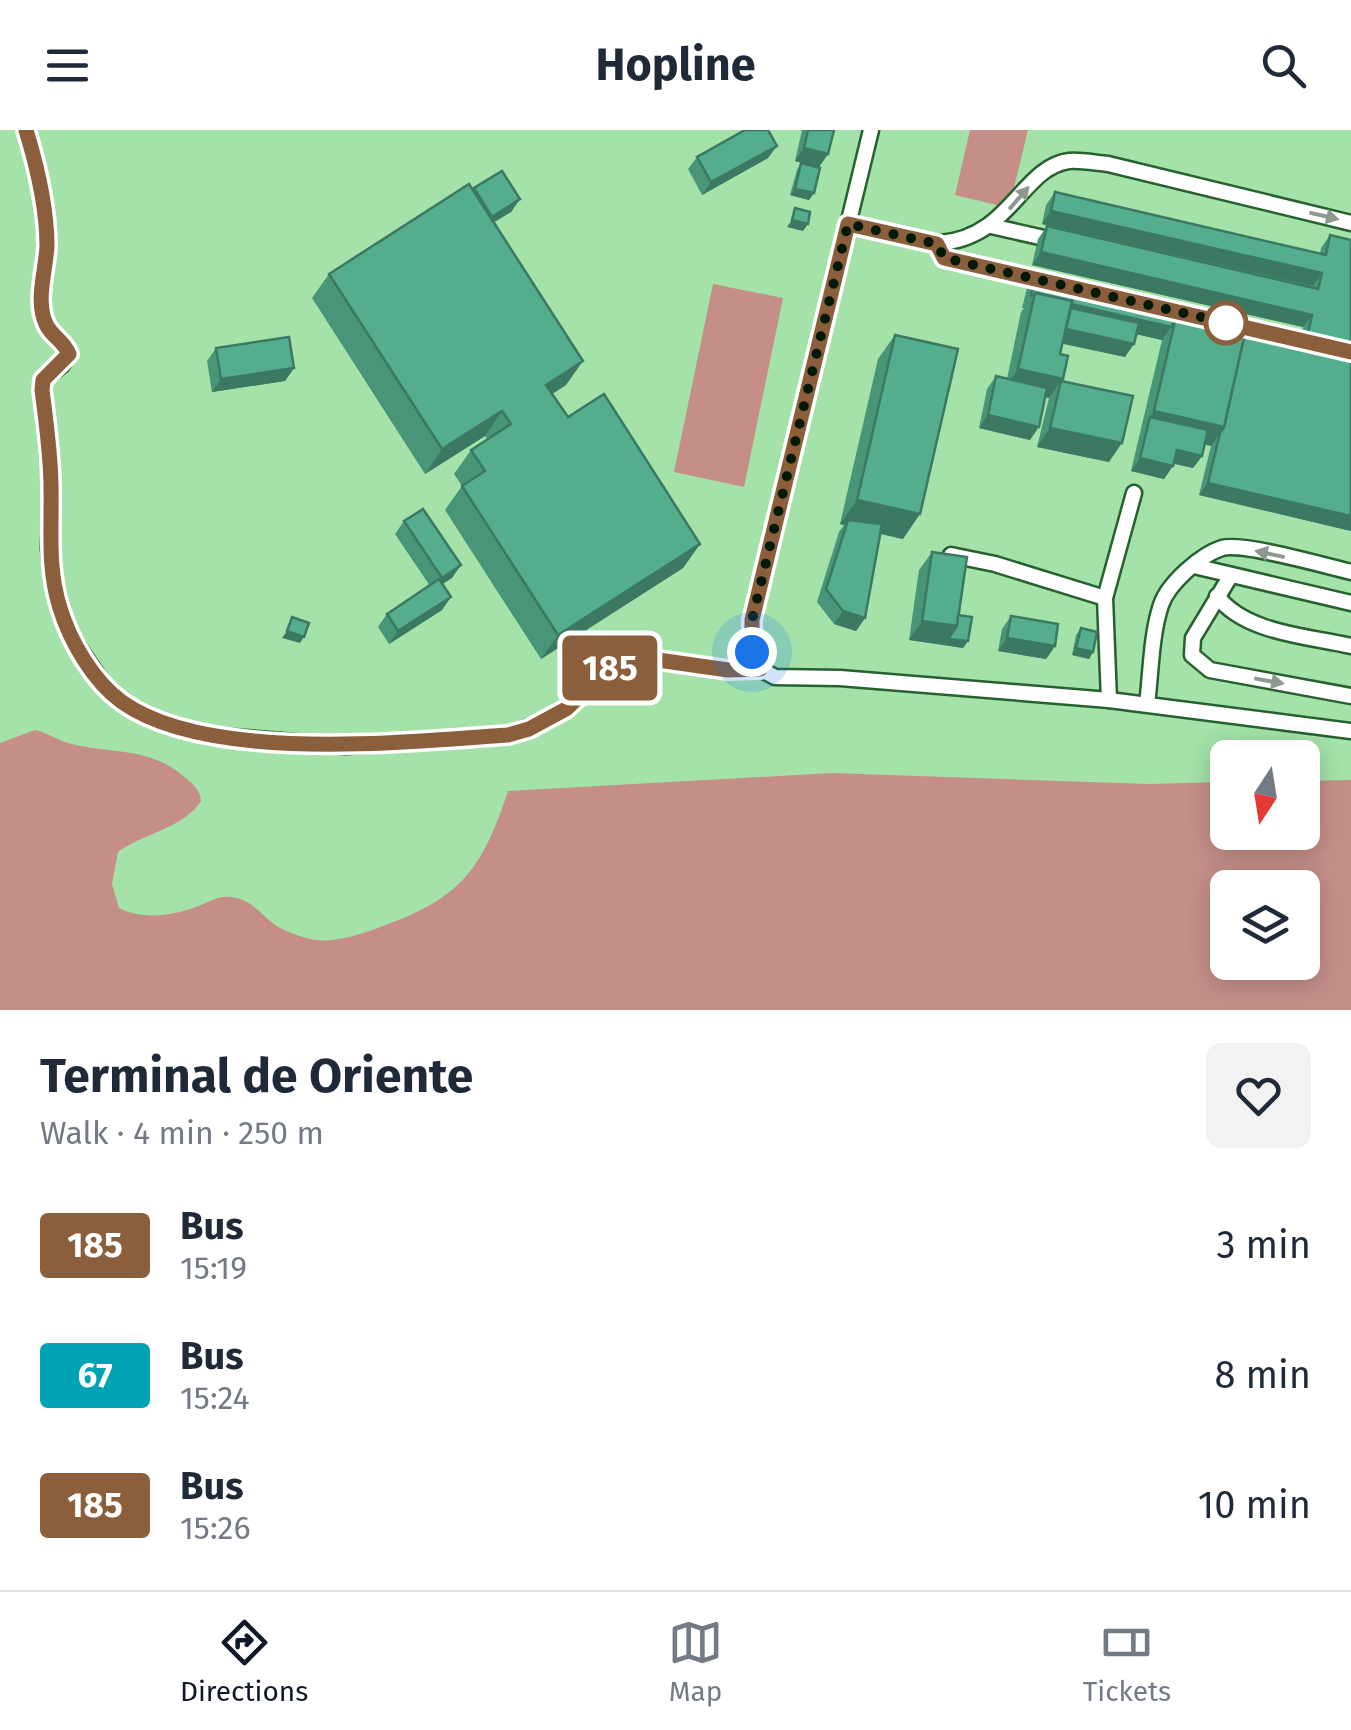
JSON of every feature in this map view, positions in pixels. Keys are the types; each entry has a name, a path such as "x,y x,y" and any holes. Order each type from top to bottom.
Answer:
{"lane":[{"path":"26,130 44,212 47,245 42,306 46,324 69,354 43,380 42,390 52,488 52,574 68,632 102,682 120,701 169,726 346,746 508,735 529,729 566,709 610,667 651,659 728,670 760,669 775,677 840,678 1109,700 1351,731"},
{"path":"760,669 752,652 752,620 871,130"},
{"path":"848,224 937,244 960,239 991,226 1014,206 1043,170 1069,161 1108,164 1351,223"},
{"path":"991,226 1066,244"},
{"path":"937,244 944,258 1060,285"},
{"path":"1109,700 1104,598 1134,493"},
{"path":"1146,704 1160,606 1172,583 1194,566 1222,548 1244,548 1351,572"},
{"path":"939,553 996,564 1104,598"},
{"path":"1194,566 1351,603"},
{"path":"1231,575 1193,638 1192,655 1210,670 1351,696"},
{"path":"1217,596 1230,613 1265,626 1351,646"}],"shaded area":[{"path":"970,130 1028,130 1009,208 955,195"},
{"path":"713,284 783,298 744,487 674,472"},
{"path":"35,730 72,744 157,760 197,790 201,801 185,818 118,852 112,884 119,908 160,915 219,898 238,898 282,929 318,940 344,938 378,928 448,894 488,843 508,791 832,773 1148,784 1210,782 1210,850 1320,850 1320,781 1351,780 1351,1010 0,1010 0,743"}],"building":[{"path":"745,130 768,130 777,146 711,182 697,157"},
{"path":"808,130 834,130 828,154 804,148"},
{"path":"801,163 820,168 814,193 795,189"},
{"path":"502,171 520,199 492,217 474,188"},
{"path":"469,184 583,361 546,385 568,417 604,394 700,544 558,635 462,486 485,471 471,450 511,424 502,411 442,449 329,274"},
{"path":"1055,192 1326,255 1330,235 1351,240 1351,516 1208,483 1244,337 1175,321 1171,327 1071,304 1072,301 1031,295 1037,271 1308,333 1312,315 1041,252 1047,226 1318,289 1322,273 1051,211"},
{"path":"795,208 810,212 808,224 792,220"},
{"path":"1035,293 1072,301 1060,354 1068,356 1063,379 1018,369"},
{"path":"1071,308 1139,323 1134,344 1066,329"},
{"path":"1175,321 1244,337 1224,427 1154,411"},
{"path":"895,335 958,349 920,514 857,500"},
{"path":"289,337 294,368 221,379 216,348"},
{"path":"996,376 1047,388 1039,427 988,415"},
{"path":"1061,381 1133,396 1122,443 1050,428"},
{"path":"1150,417 1208,430 1202,456 1177,450 1173,466 1140,458"},
{"path":"423,509 461,565 442,578 404,521"},
{"path":"848,520 882,524 865,618 843,611 826,589"},
{"path":"932,552 967,557 957,626 922,621"},
{"path":"439,579 451,597 398,631 387,614"},
{"path":"958,615 972,617 968,641 948,639 957,626"},
{"path":"1011,616 1058,624 1055,646 1007,638"},
{"path":"292,617 309,623 304,637 287,631"},
{"path":"1081,628 1097,632 1093,652 1076,648"}],"bus line":[{"name":"185","path":"26,130 44,212 47,245 42,306 46,324 69,354 43,380 42,390 52,488 49,548 59,606 68,632 84,657 120,701 169,726 220,736 346,746 508,735 529,729 566,709 610,667 623,663 651,659 690,667 760,669 752,652 752,620 848,224 937,244 944,258 1351,352"}],"route":[{"path":"752,652 752,620 848,224 937,244 944,258 1240,326 1226,323"}]}
